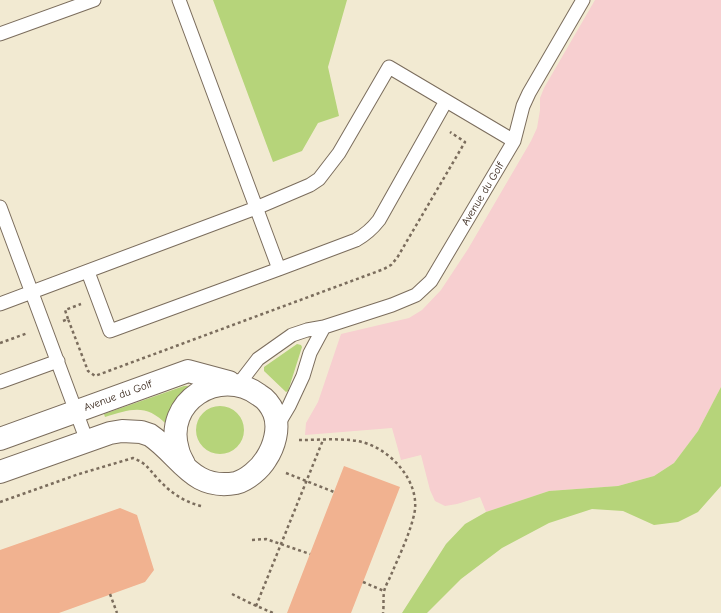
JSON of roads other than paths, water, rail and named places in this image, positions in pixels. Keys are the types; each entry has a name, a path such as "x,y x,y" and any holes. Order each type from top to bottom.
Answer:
{"street":[{"name":"Avenue du Golf","path":"0,440 188,371 254,391 264,398 275,413 276,428 272,451 264,464 251,476 239,482 224,485 210,483 200,479 150,435 140,432 122,431 110,433 0,472"},
{"name":"Avenue du Golf","path":"184,464 178,450 176,430 180,413 197,393 213,386 224,384 238,385"}],"lane":[{"path":"0,34 94,0"},
{"path":"179,0 279,269"},
{"name":"Avenue du Golf","path":"238,385 258,359 292,335 307,330 324,327 392,305 416,295 424,289 431,281 514,141 523,106 529,93 583,0"},
{"path":"0,304 256,208 310,185 319,179 339,153 389,67 514,141"},
{"path":"88,272 110,332 356,240 365,235 379,220 446,101"},
{"path":"0,207 87,441"},
{"name":"Avenue du Golf","path":"276,428 290,406 303,376 310,353 324,327"},
{"path":"0,382 58,361"}]}
